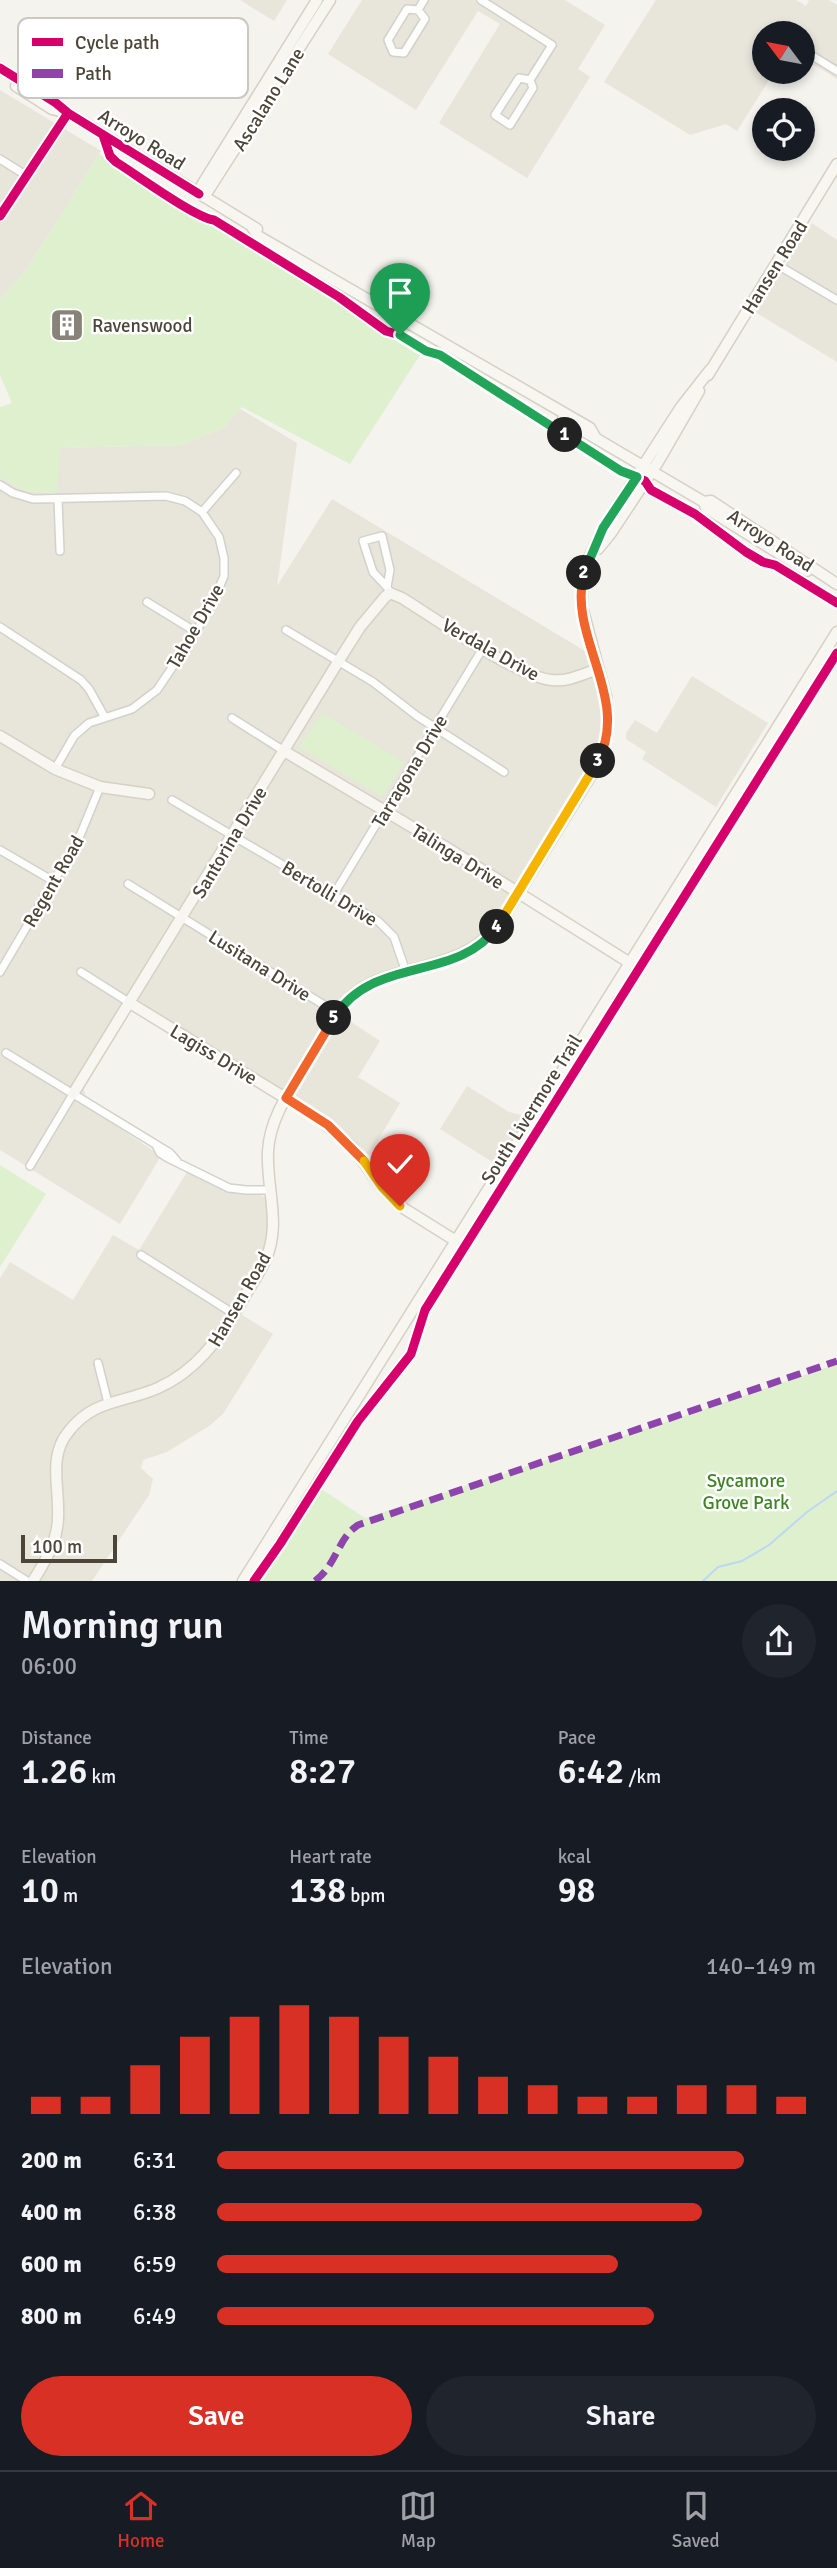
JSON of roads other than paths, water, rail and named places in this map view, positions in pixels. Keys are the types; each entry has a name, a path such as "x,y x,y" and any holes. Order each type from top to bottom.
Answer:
{"street":[{"name":"Ascalano Lane","path":"202,196 317,0"},
{"name":"Ascalano Lane","path":"202,196 330,0"},
{"path":"418,10 424,0"},
{"path":"481,0 552,45 530,80"},
{"path":"407,9 418,10 425,19 404,53 393,52 388,40 407,9"},
{"path":"816,58 837,71"},
{"name":"Arroyo Road","path":"0,68 18,79"},
{"name":"Arroyo Road","path":"0,75 18,87"},
{"path":"519,78 530,80 534,88 510,125 495,115 519,78"},
{"name":"Arroyo Road","path":"35,98 52,109 68,114"},
{"name":"Arroyo Road","path":"48,98 68,114 543,403 576,428 704,502 711,501 837,586"},
{"path":"0,216 68,114"},
{"path":"0,159 27,176"},
{"name":"Hansen Road","path":"33,1581 46,1561 57,1528 55,1473 60,1445 67,1433 86,1413 108,1403 156,1389 185,1373 204,1356 259,1272 270,1247 274,1225 270,1140 276,1116 337,1013 365,986 376,980 449,961 481,944 494,932 601,755 607,732 608,709 582,607 582,579 588,560 603,528 648,469 681,407 710,370 837,164"},
{"path":"776,264 837,300"},
{"path":"0,485 33,499 166,496 185,501 202,512 236,473"},
{"path":"58,500 60,551"},
{"name":"Tahoe Drive","path":"55,769 74,736 89,723 132,709 157,690 216,596 224,576 224,558 219,537 202,512"},
{"path":"382,536 390,570 389,590 373,572 363,541 382,536"},
{"name":"Verdala Drive","path":"389,590 525,672 544,679 567,679 598,669"},
{"name":"Santorina Drive","path":"73,1094 338,662 389,590"},
{"path":"147,602 195,632"},
{"path":"0,627 81,680 104,716"},
{"path":"286,629 373,682 504,772"},
{"path":"243,1581 837,632"},
{"name":"Tarragona Drive","path":"334,894 483,648"},
{"path":"232,718 284,751"},
{"path":"0,736 55,769 100,787 149,794"},
{"name":"Talinga Drive","path":"284,751 630,963"},
{"name":"Regent Road","path":"0,972 79,838 100,787"},
{"name":"Bertolli Drive","path":"172,800 334,894 390,931 397,943 406,972"},
{"path":"0,850 55,882"},
{"name":"Lusitana Drive","path":"128,884 337,1013"},
{"path":"81,972 130,1003"},
{"name":"Lagiss Drive","path":"130,1003 318,1118 348,1142 400,1206 456,1241"},
{"path":"6,1054 157,1147 160,1153 229,1188 271,1190"},
{"path":"30,1166 73,1094"},
{"path":"141,1255 234,1314"},
{"path":"98,1363 108,1403"},
{"name":"Hansen Road","path":"27,1581 41,1558 47,1555"},
{"path":"0,1564 27,1581"}],"waterway":[{"path":"703,1581 718,1567 742,1561 769,1545 807,1512 837,1491"}],"place":[{"name":"Ravenswood","path":"67,325"}],"park label":[{"name":"Sycamore Grove Park","path":"746,1491"}]}
